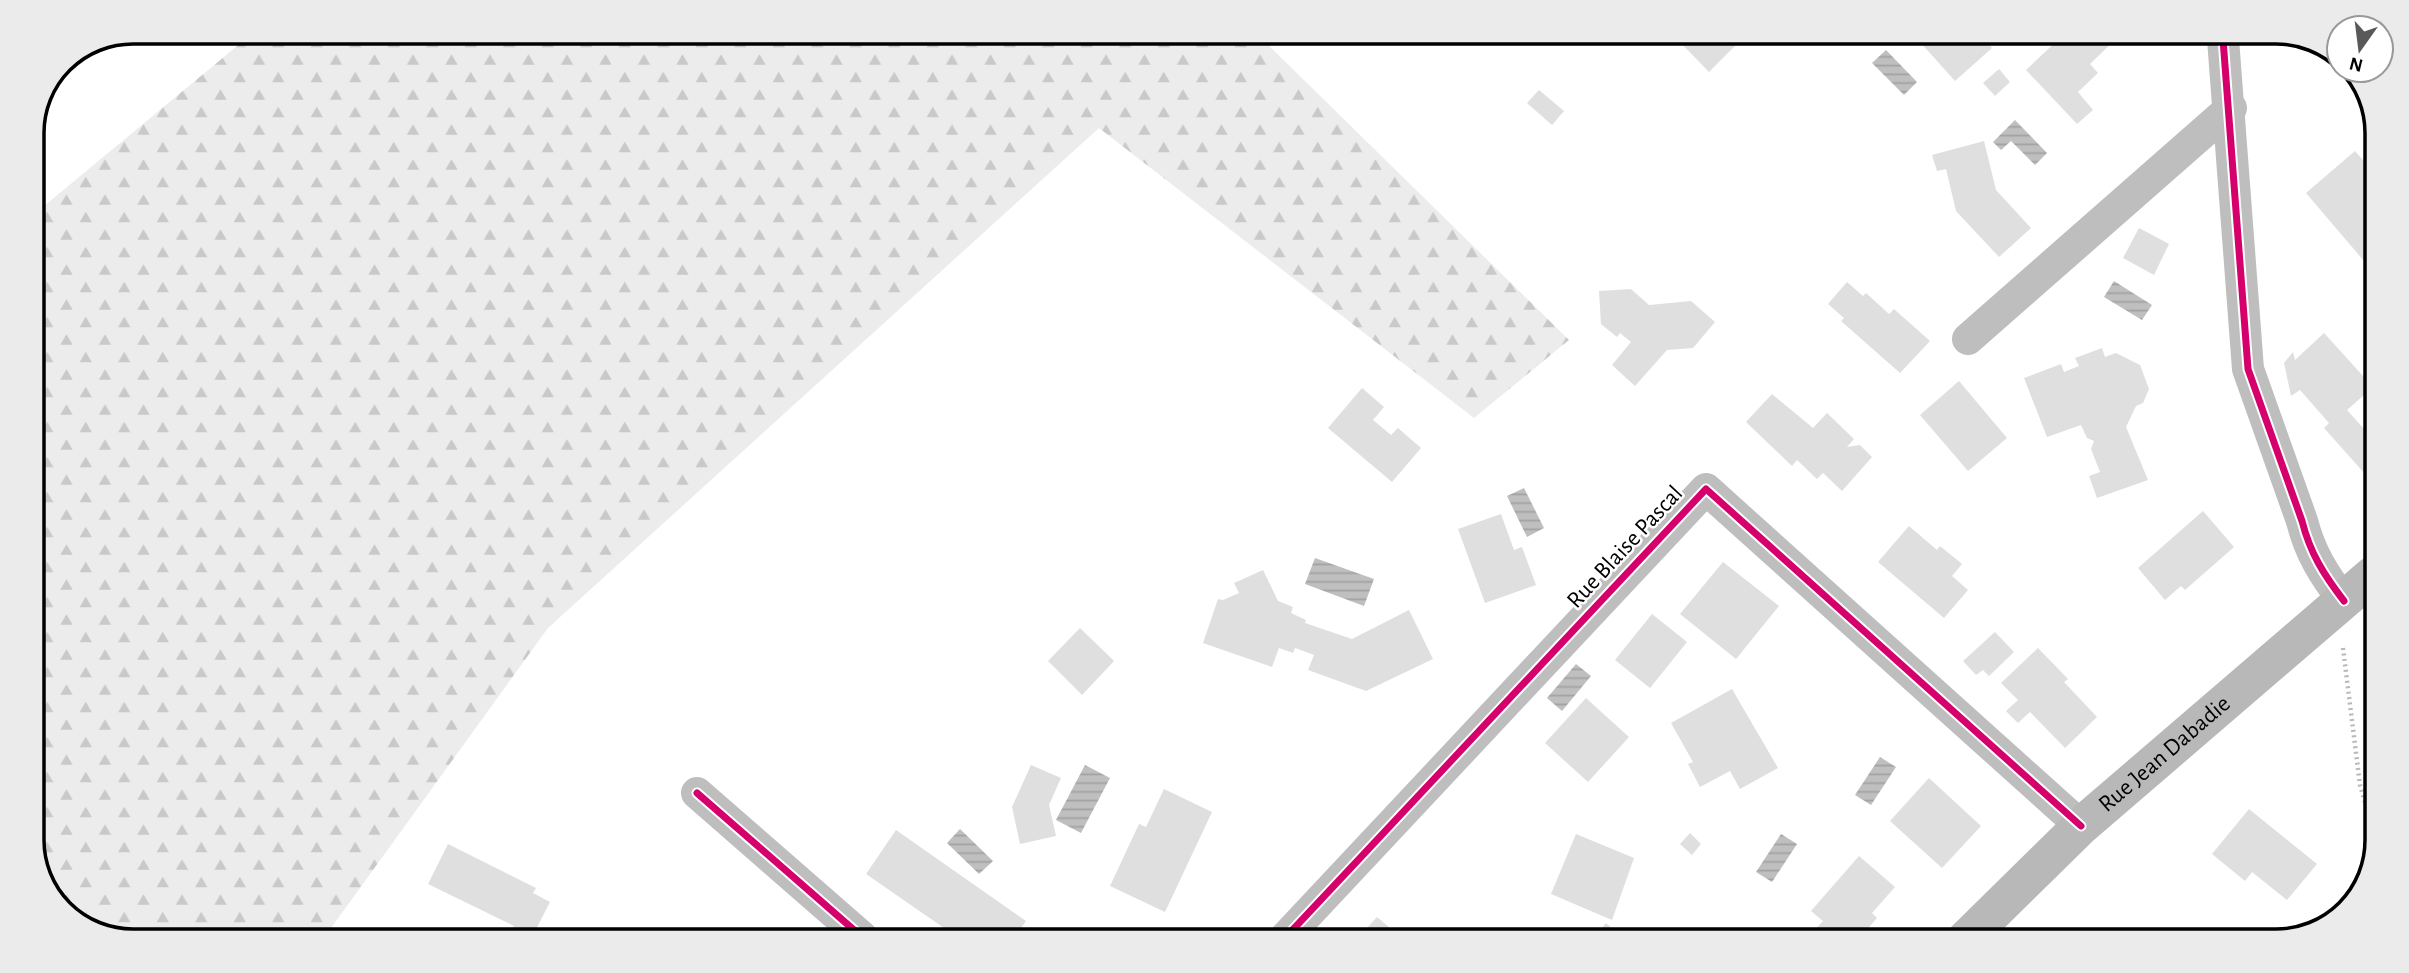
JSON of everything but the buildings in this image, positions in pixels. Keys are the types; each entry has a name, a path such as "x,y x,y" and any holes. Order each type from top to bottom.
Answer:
{"street":[{"path":"2224,44 2231,108 2248,369 2302,520 2308,546 2321,570 2344,601"},
{"path":"1968,339 2231,108"},
{"name":"Rue Blaise Pascal","path":"1293,929 1706,489 2081,827"},
{"name":"Rue Jean Dabadie","path":"1976,929 2081,827 2365,582"},
{"path":"697,793 853,929"}],"path":[{"path":"2344,601 2343,662 2360,785 2365,802"}],"green space":[{"path":"240,44 1267,44 1569,340 1474,418 1099,128 548,628 330,929 115,928 78,911 62,895 45,858 44,206"}],"shaded area":[{"path":"1886,50 1917,82 1904,95 1872,63"},
{"path":"2015,120 2047,153 2035,165 2011,141 2001,150 1993,142"},
{"path":"2114,281 2152,305 2142,320 2104,297"},
{"path":"1524,488 1544,528 1527,537 1507,496"},
{"path":"1315,558 1374,579 1364,606 1305,584"},
{"path":"1576,664 1591,676 1562,711 1547,698"},
{"path":"1880,757 1896,767 1871,805 1855,795"},
{"path":"1085,765 1110,778 1081,833 1056,820"},
{"path":"960,829 993,861 979,874 947,843"},
{"path":"1781,834 1797,844 1772,882 1756,872"}],"cycle path":[{"path":"2223,44 2248,369 2309,543 2324,573 2344,601"},
{"path":"1293,929 1706,489 2081,826"},
{"path":"697,793 853,929"}]}
